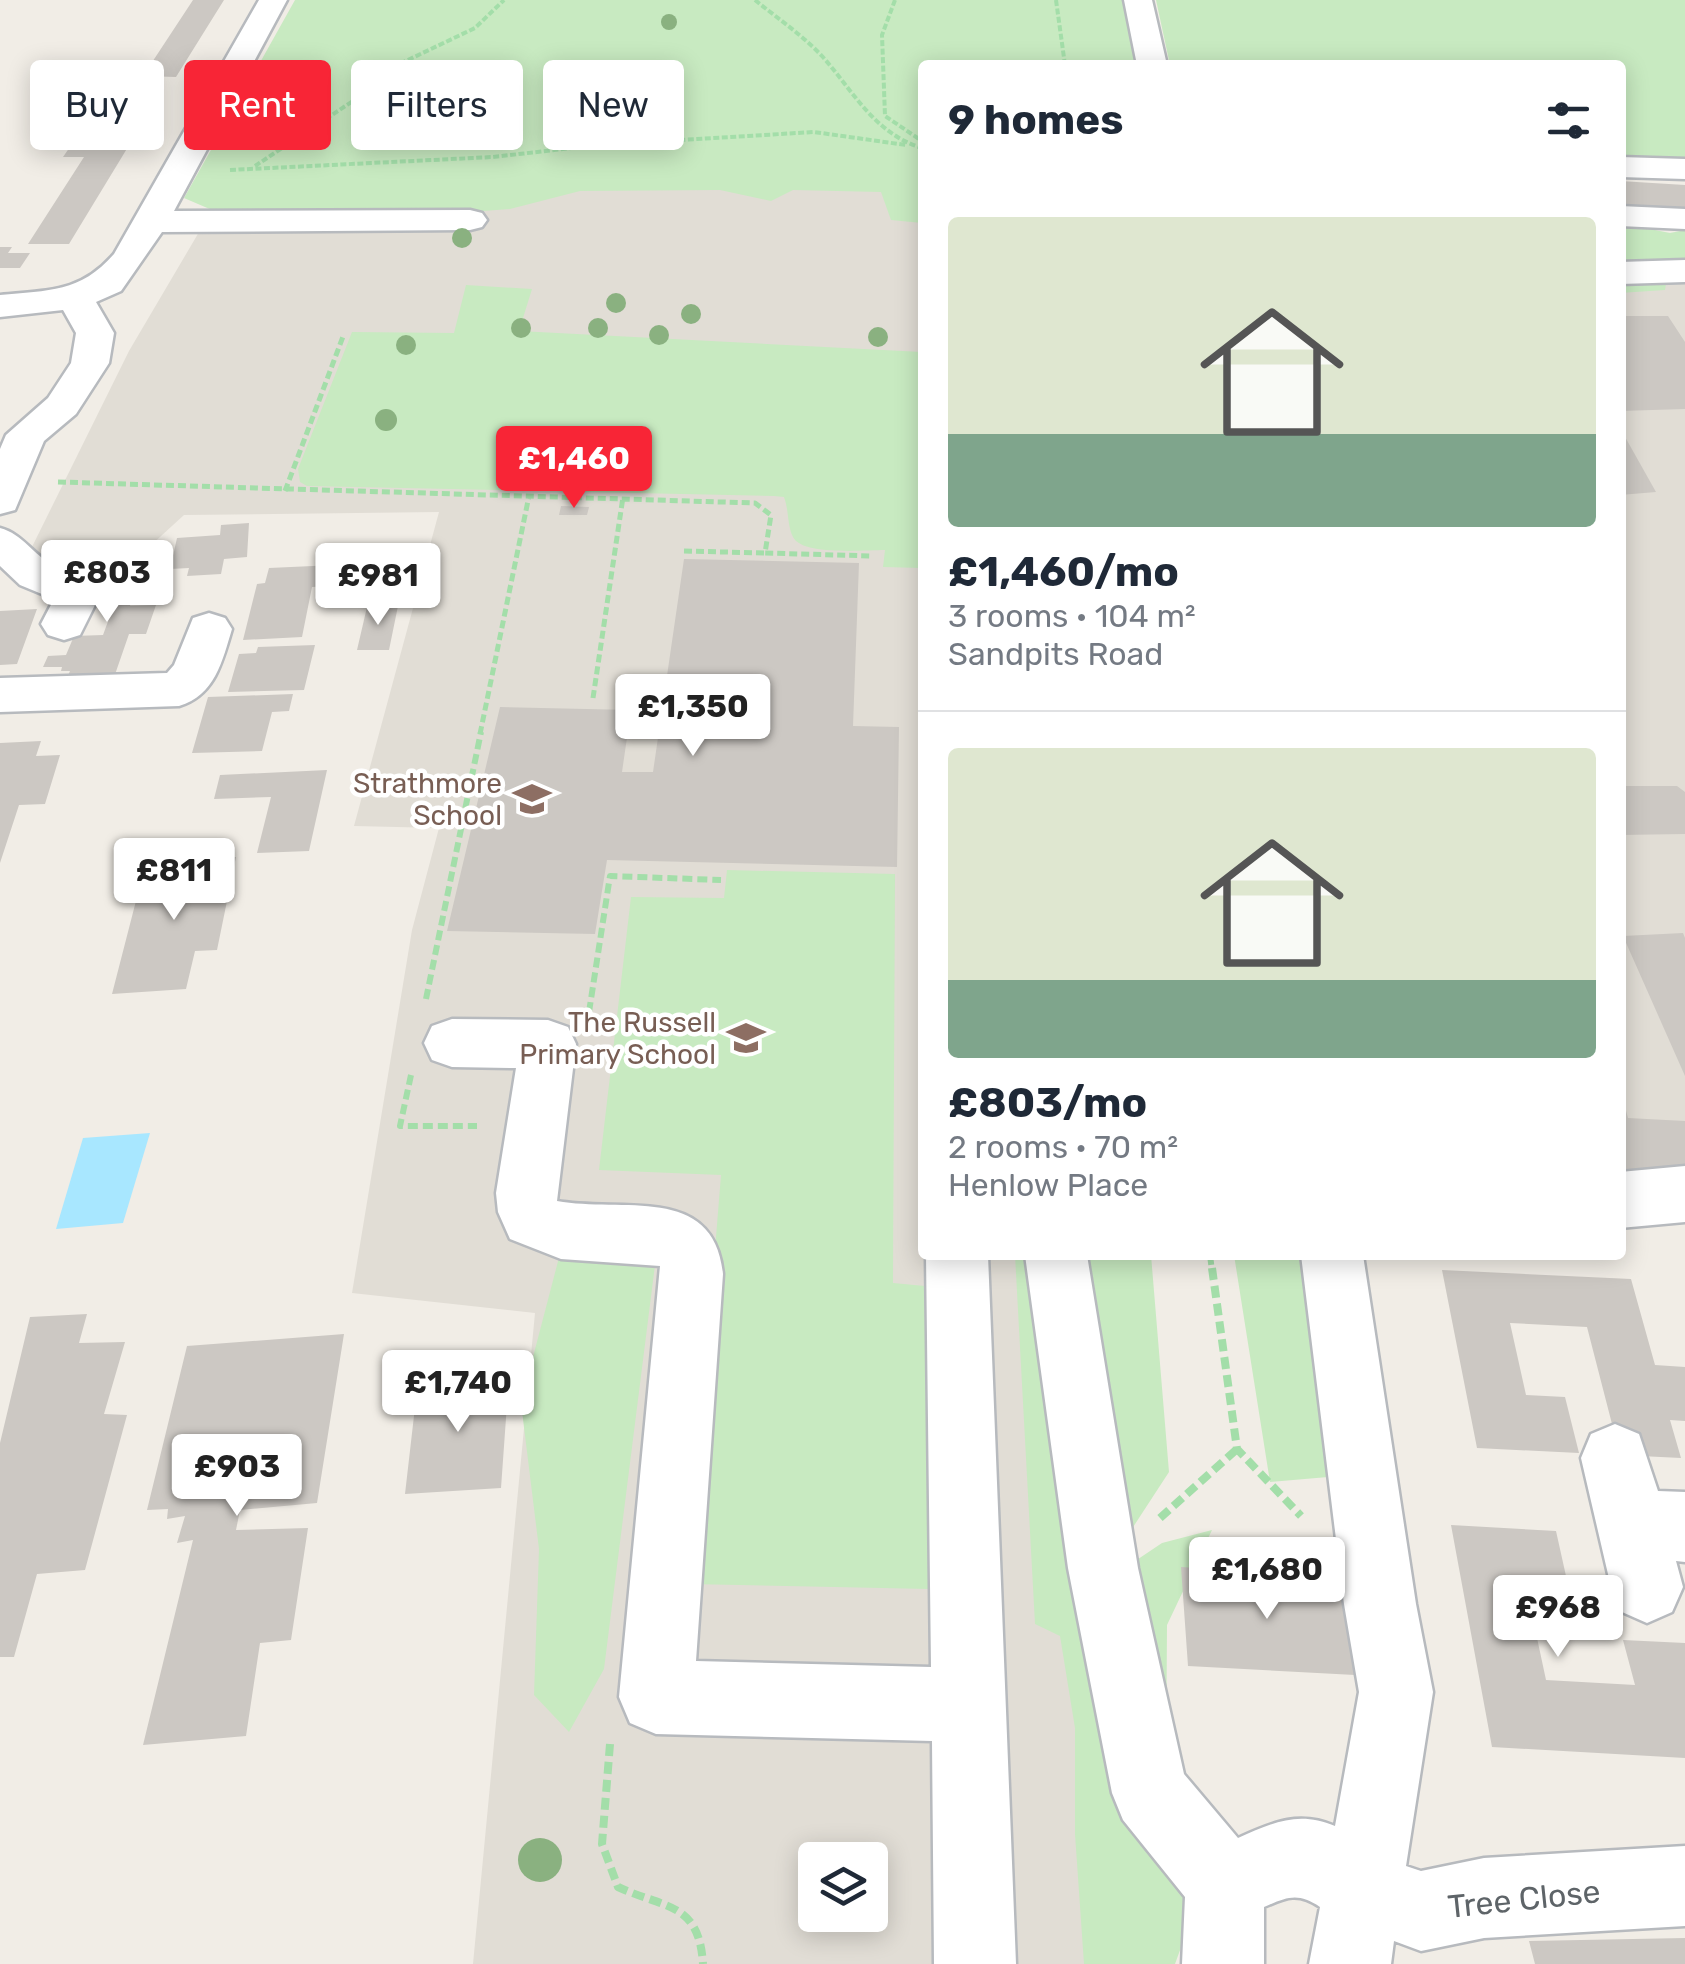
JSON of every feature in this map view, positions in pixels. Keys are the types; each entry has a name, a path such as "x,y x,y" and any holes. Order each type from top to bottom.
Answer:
{"street":[{"path":"0,306 75,298 108,283 129,260 272,0"},
{"path":"1138,0 1151,60"},
{"path":"1626,167 1685,169"},
{"path":"1626,216 1685,219"},
{"path":"151,222 470,220"},
{"path":"1626,273 1685,271"},
{"path":"4,491 26,435 62,406 90,363 95,333 75,298"},
{"path":"0,542 36,575 62,582 78,595 64,624"},
{"path":"0,695 180,689 195,672 210,629"},
{"path":"429,1041 548,1044 526,1193 529,1215 535,1222 557,1230 676,1240 690,1253 692,1274 656,1697 970,1705"},
{"path":"1626,1199 1685,1194"},
{"path":"956,1260 975,1964"},
{"path":"1057,1260 1103,1568 1150,1793 1225,1884 1224,1964"},
{"path":"1333,1260 1380,1604 1396,1692 1358,1928"},
{"path":"1614,1458 1655,1546"},
{"name":"Tree Close","path":"1225,1884 1286,1856 1316,1857 1358,1928 1420,1910 1484,1898 1685,1886"}],"path":[{"path":"254,167 368,91 389,69 475,28 504,0"},
{"path":"755,0 820,54 870,116 906,145"},
{"path":"895,0 882,34 885,116 918,137"},
{"path":"1056,0 1064,60"},
{"path":"169,191 197,178 254,167 493,157 598,145 814,132 918,147"},
{"path":"285,490 344,334"},
{"path":"4,491 285,490 755,503 771,515 765,553"},
{"path":"478,1126 400,1126 429,1041 529,496"},
{"path":"593,698 623,498"},
{"path":"684,552 872,556"},
{"path":"586,1032 610,876 722,880"},
{"path":"1103,1568 1237,1449 1211,1260"}],"shaded area":[{"name":"The Russell Primary School","path":"578,176 918,185 918,1260 1029,1260 1128,1964 473,1964 535,1313 352,1293 412,930 439,828 354,826 439,512 184,515 149,547 126,553 28,555 129,351 212,210 483,211"},
{"path":"1626,234 1685,237 1685,1170 1626,1171"}],"green space":[{"path":"295,0 1123,0 1135,60 918,60 918,223 891,220 881,192 793,190 771,201 720,190 580,191 510,209 483,211 212,210 184,198 211,150 331,150 331,60 261,60"},
{"path":"1156,0 1685,0 1685,160 1626,156 1626,60 1169,60"},
{"path":"1626,224 1670,233 1685,230 1685,260 1670,260 1665,290 1626,293"},
{"path":"466,285 532,289 519,331 918,352 918,568 883,567 885,550 835,551 799,543 791,532 784,497 307,486 300,482 298,469 352,332 454,333"},
{"path":"727,870 895,874 893,1283 925,1286 930,1589 688,1584 721,1175 599,1170 631,897 724,898"},
{"path":"562,1246 655,1265 604,1669 569,1732 534,1695 539,1549 521,1403"},
{"path":"1015,1260 1151,1260 1169,1472 1092,1590 1162,1543 1212,1530 1167,1625 1166,1776 1188,1928 1175,1964 1084,1964 1075,1834 1075,1728 1060,1636 1035,1624"},
{"path":"1235,1260 1302,1260 1328,1477 1270,1482"}],"water":[{"path":"150,1133 123,1223 56,1229 83,1138"}],"building":[{"path":"193,0 224,0 176,77 164,77 164,60 154,60"},
{"path":"68,150 126,150 69,244 28,244 84,157 63,157"},
{"path":"1626,181 1685,185 1685,212 1626,209"},
{"path":"0,247 12,247 8,253 30,253 20,268 0,268"},
{"path":"1626,316 1668,316 1685,342 1685,409 1626,411"},
{"path":"1626,439 1656,492 1626,494"},
{"path":"561,506 589,507 587,515 559,515"},
{"path":"249,523 247,557 224,559 221,574 187,576 189,568 170,569 177,538 220,535 221,525"},
{"path":"144,559 140,574 151,573 145,591 134,592 130,606 156,605 146,634 129,634 111,686 63,687 70,671 43,667 48,656 66,655 74,636 103,635 114,605 78,607 98,562"},
{"path":"684,559 859,563 853,726 899,727 897,867 607,860 595,934 447,931 500,707 631,710 622,772 653,772"},
{"path":"335,565 331,586 312,587 302,637 243,640 257,584 265,583 269,568"},
{"path":"398,606 389,650 357,650 367,607"},
{"path":"37,609 17,664 0,665 0,611"},
{"path":"315,645 304,690 228,692 239,654 256,653 258,647"},
{"path":"293,694 289,711 272,712 262,751 192,753 208,697"},
{"path":"41,741 36,756 60,755 45,804 19,805 0,863 0,743"},
{"path":"327,770 309,851 257,853 271,797 214,799 220,775"},
{"path":"1626,786 1677,786 1685,792 1685,834 1626,835"},
{"path":"236,857 217,950 195,951 186,989 112,994 146,862"},
{"path":"1683,933 1685,1076 1626,943 1626,936"},
{"path":"1626,1111 1628,1118 1685,1121 1685,1170 1626,1171"},
{"path":"1442,1270 1631,1279 1655,1365 1685,1367 1685,1421 1670,1420 1681,1458 1620,1455 1587,1327 1510,1323 1526,1395 1565,1397 1579,1453 1477,1448"},
{"path":"87,1314 79,1343 125,1342 104,1414 127,1415 85,1570 37,1574 14,1657 0,1657 0,1443 30,1317"},
{"path":"344,1334 317,1503 240,1510 236,1530 308,1528 291,1640 260,1643 246,1736 143,1745 193,1540 177,1543 185,1516 167,1519 168,1509 147,1510 187,1346"},
{"path":"509,1376 501,1488 405,1494 418,1381"},
{"path":"1451,1525 1556,1531 1570,1594 1527,1591 1546,1680 1635,1685 1623,1640 1685,1643 1685,1758 1492,1747"},
{"path":"1181,1567 1345,1578 1355,1675 1188,1666"},
{"path":"1685,1938 1685,1964 1535,1964 1529,1941"}],"place":[{"name":"Strathmore School","path":"532,799"},
{"name":"The Russell Primary School","path":"746,1038"}]}
